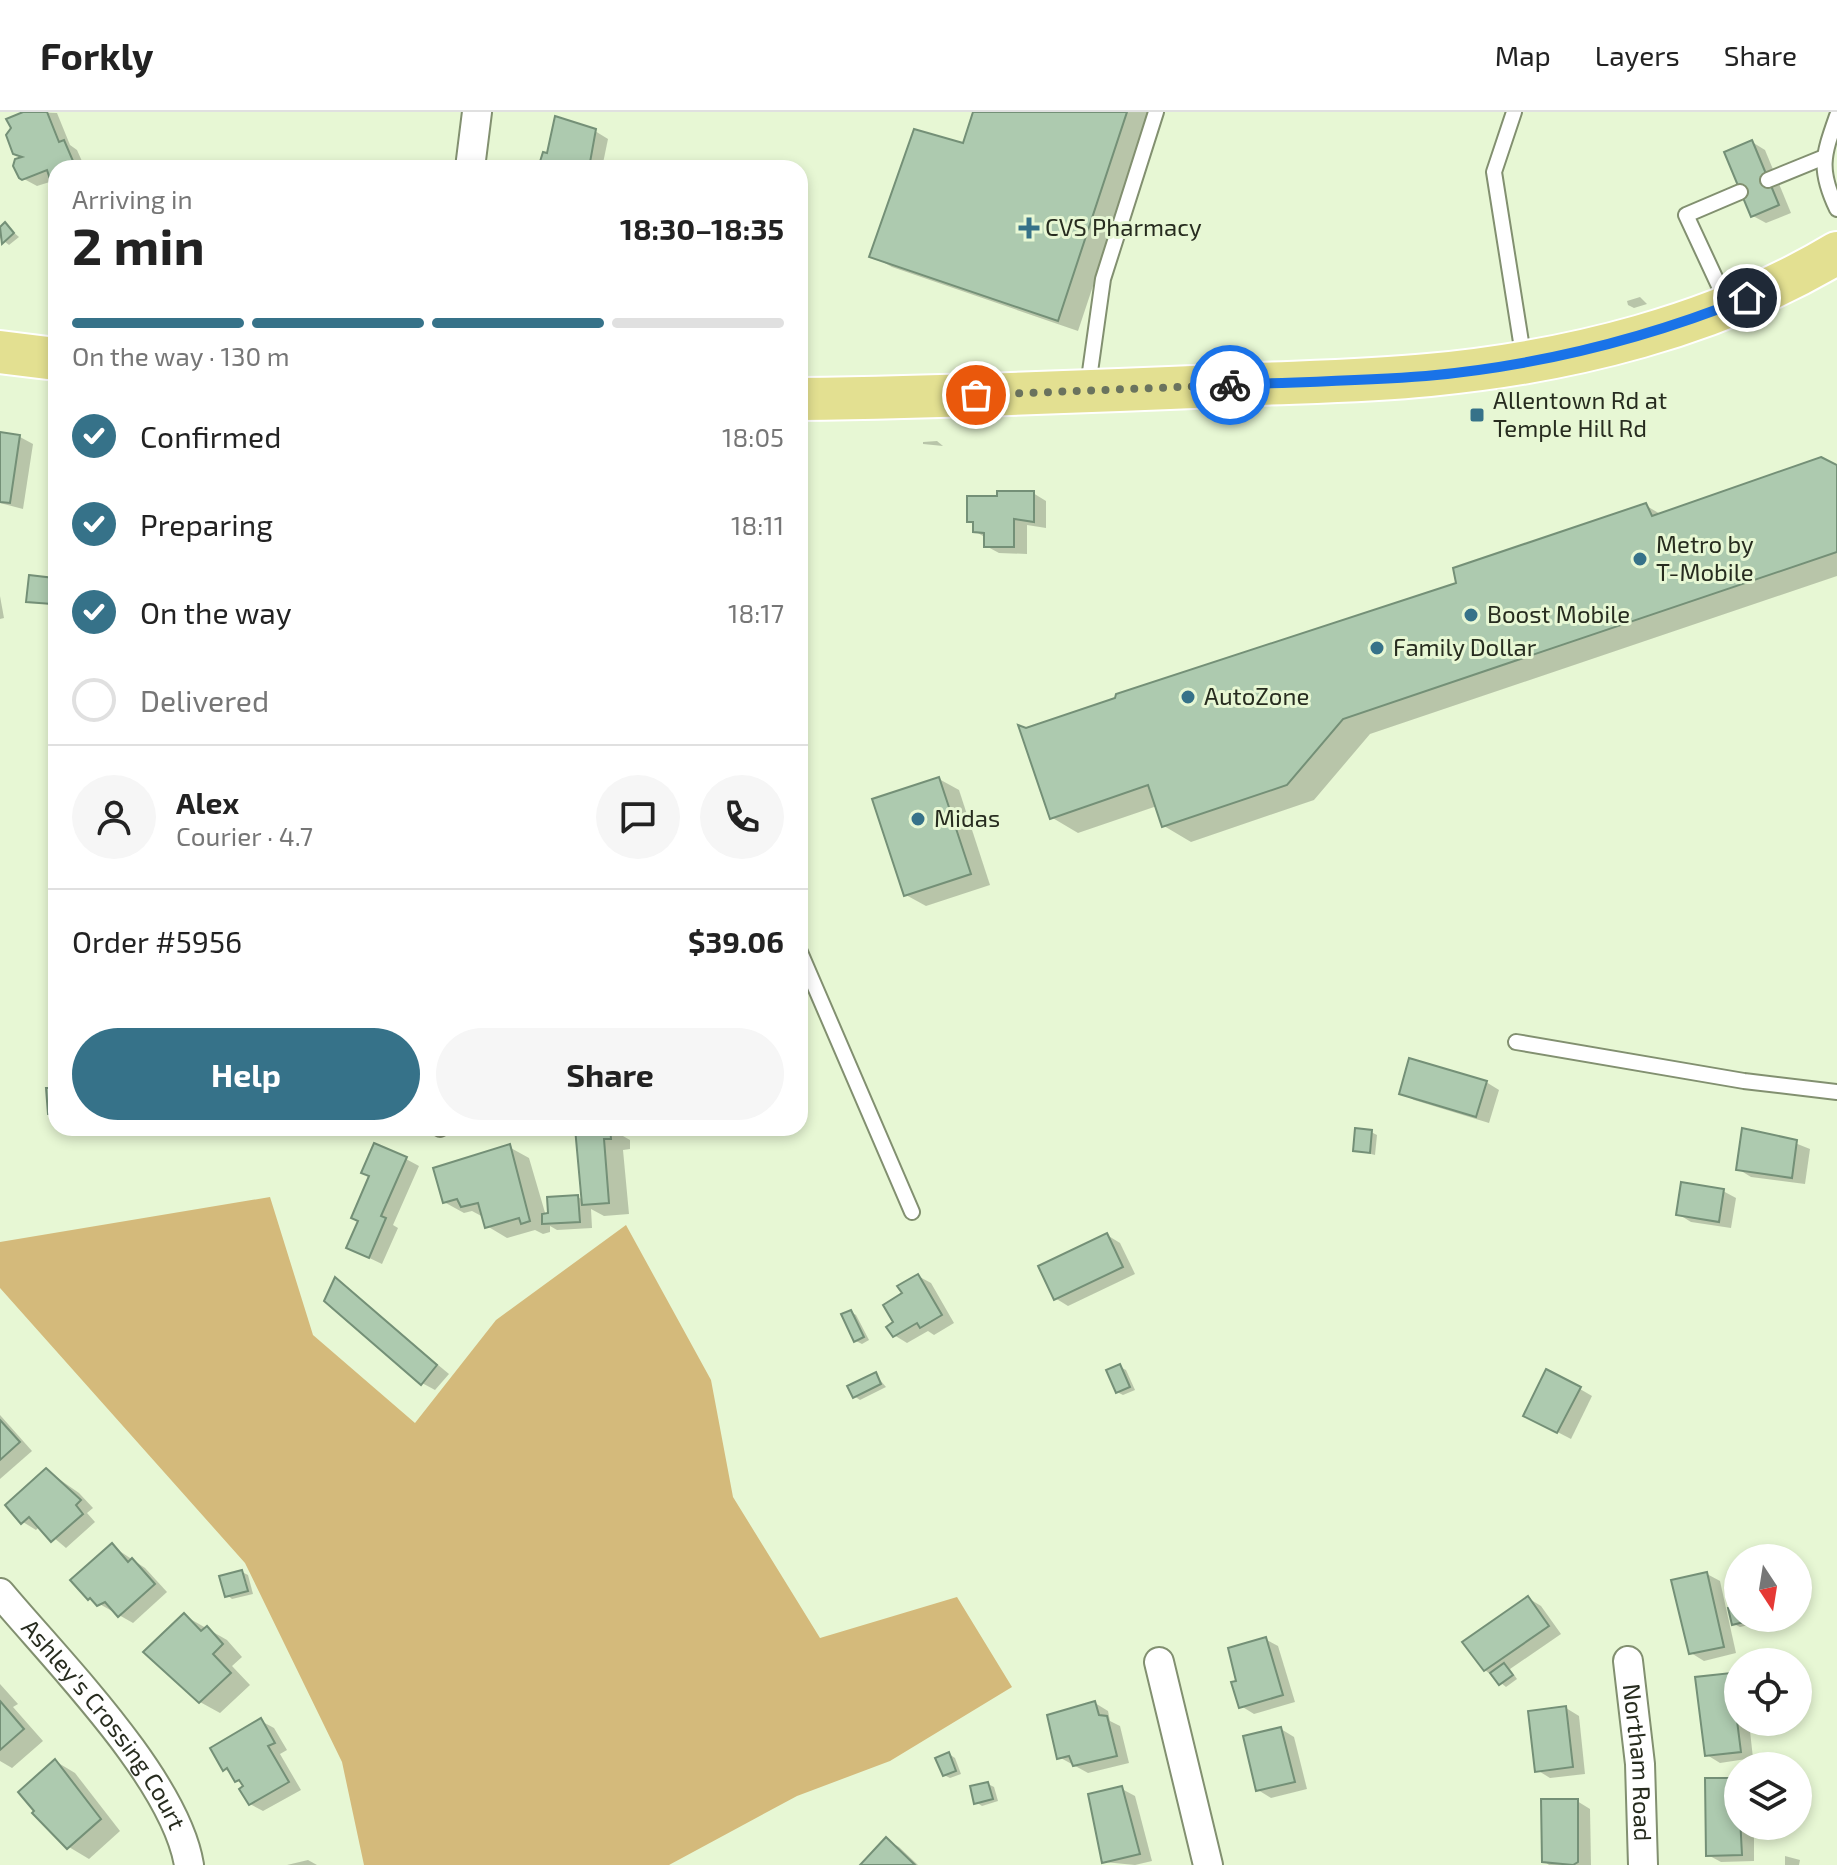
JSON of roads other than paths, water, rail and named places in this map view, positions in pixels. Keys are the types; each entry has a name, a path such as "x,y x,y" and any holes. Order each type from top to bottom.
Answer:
{"main road":[{"path":"808,399 1087,392 1427,376 1524,361 1663,329 1728,305 1837,253"},
{"path":"0,352 48,358"}],"street":[{"path":"470,160 471,113"},
{"name":"Ashley's Crossing Court","path":"0,1593 148,1770 187,1848 189,1865"},
{"name":"Northam Road","path":"1628,1661 1640,1764 1643,1865"},
{"path":"1159,1662 1208,1865"}],"lane":[{"path":"1087,392 1103,279 1156,112"},
{"path":"1514,112 1494,172 1524,361"},
{"path":"1837,116 1822,158 1825,182 1837,209"},
{"path":"1768,180 1822,158"},
{"path":"1728,305 1686,215 1740,192"},
{"path":"808,971 912,1212"},
{"path":"1516,1042 1744,1081 1837,1092"}],"place":[{"name":"CVS Pharmacy","path":"1029,228"},
{"name":"Allentown Rd at Temple Hill Rd","path":"1477,415"},
{"name":"Metro by T-Mobile","path":"1640,559"},
{"name":"Boost Mobile","path":"1471,615"},
{"name":"Family Dollar","path":"1377,648"},
{"name":"AutoZone","path":"1188,697"},
{"name":"Midas","path":"918,819"}]}
